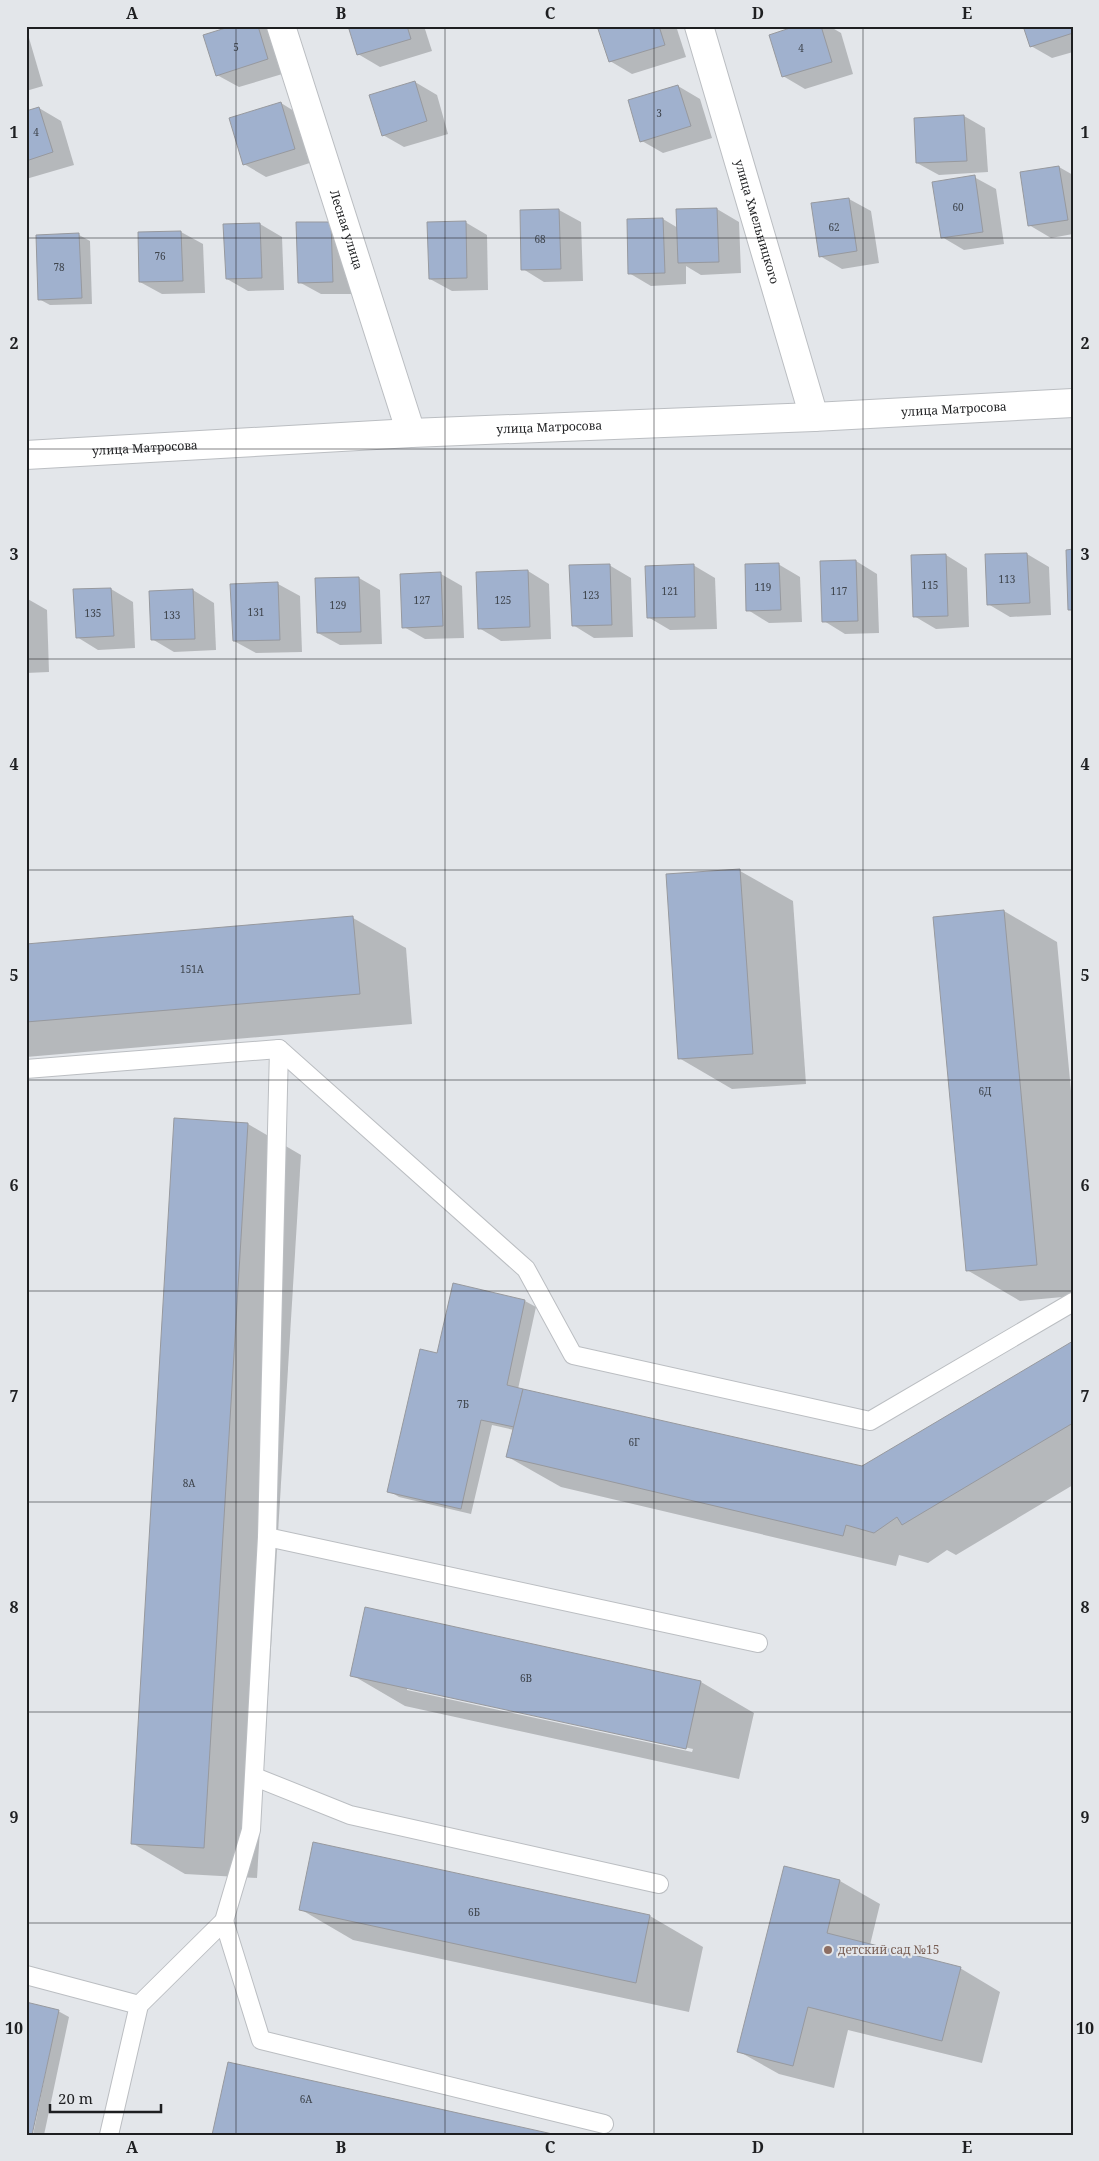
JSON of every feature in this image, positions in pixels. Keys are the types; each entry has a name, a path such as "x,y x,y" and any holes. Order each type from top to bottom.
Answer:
{"main road":[{"name":"Лесная улица","path":"281,26 412,433"},
{"name":"улица Хмельницкого","path":"699,26 814,417"},
{"name":"улица Матросова","path":"26,455 412,433 814,417 1073,403"}],"lane":[{"path":"109,2135 139,2005 224,1921 250,1830 255,1776 267,1537 279,1050"},
{"path":"26,1069 279,1050 526,1269 573,1355 870,1421 1073,1302"},
{"path":"267,1537 758,1642"},
{"path":"255,1776 350,1814 658,1884"},
{"path":"224,1921 261,2040 604,2124"},
{"path":"26,1975 139,2005"}],"building":[{"path":"232,26 258,26 268,59 216,76 203,35"},
{"path":"348,26 407,26 411,39 357,55"},
{"path":"597,26 659,26 665,45 609,62"},
{"path":"796,26 821,26 832,62 782,77 769,35"},
{"path":"1023,26 1073,26 1073,33 1030,47"},
{"path":"415,81 427,121 382,136 369,95"},
{"path":"678,85 691,126 640,142 628,100"},
{"path":"281,102 295,149 243,165 229,118"},
{"path":"39,107 53,152 26,161 26,111"},
{"path":"964,115 967,161 916,163 914,118"},
{"path":"1059,166 1068,220 1028,226 1020,172"},
{"path":"975,175 983,232 941,238 932,182"},
{"path":"849,198 857,251 819,257 811,203"},
{"path":"717,208 719,262 678,263 676,209"},
{"path":"559,209 561,269 521,270 520,210"},
{"path":"663,218 665,273 628,274 627,219"},
{"path":"466,221 467,278 429,279 427,222"},
{"path":"296,222 331,222 333,282 298,283"},
{"path":"260,223 262,278 226,279 223,224"},
{"path":"181,231 183,281 139,282 138,232"},
{"path":"79,233 82,298 38,300 36,235"},
{"path":"1073,549 1073,610 1068,610 1066,550"},
{"path":"1027,553 1030,603 987,605 985,554"},
{"path":"946,554 948,616 913,617 911,555"},
{"path":"856,560 858,621 822,622 820,561"},
{"path":"779,563 781,610 746,611 745,564"},
{"path":"610,564 612,625 572,626 569,565"},
{"path":"694,564 695,617 647,618 645,566"},
{"path":"528,570 530,627 478,629 476,572"},
{"path":"441,572 443,626 402,628 400,574"},
{"path":"359,577 361,632 317,633 315,578"},
{"path":"278,582 280,640 233,641 230,584"},
{"path":"111,588 114,636 76,638 73,589"},
{"path":"193,589 195,639 151,640 149,591"},
{"path":"26,614 28,660 26,661"},
{"path":"740,869 753,1054 678,1059 666,874"},
{"path":"1004,910 1037,1265 966,1271 933,917"},
{"path":"353,916 360,994 26,1022 26,944"},
{"path":"174,1118 248,1123 204,1848 131,1844"},
{"path":"453,1283 525,1300 507,1385 523,1389 514,1427 481,1420 461,1509 387,1492 420,1349 437,1353"},
{"path":"1073,1341 1073,1423 902,1525 897,1517 874,1533 846,1525 843,1536 506,1457 523,1389 862,1466"},
{"path":"365,1607 701,1681 686,1749 350,1676"},
{"path":"313,1842 650,1915 636,1983 299,1910"},
{"name":"детский сад №15","path":"784,1866 840,1880 827,1933 961,1967 942,2041 808,2007 793,2066 737,2052"},
{"path":"26,2002 59,2010 32,2135 26,2135"},
{"path":"228,2062 557,2135 212,2135"}],"place":[{"name":"детский сад №15","path":"828,1950"}]}
